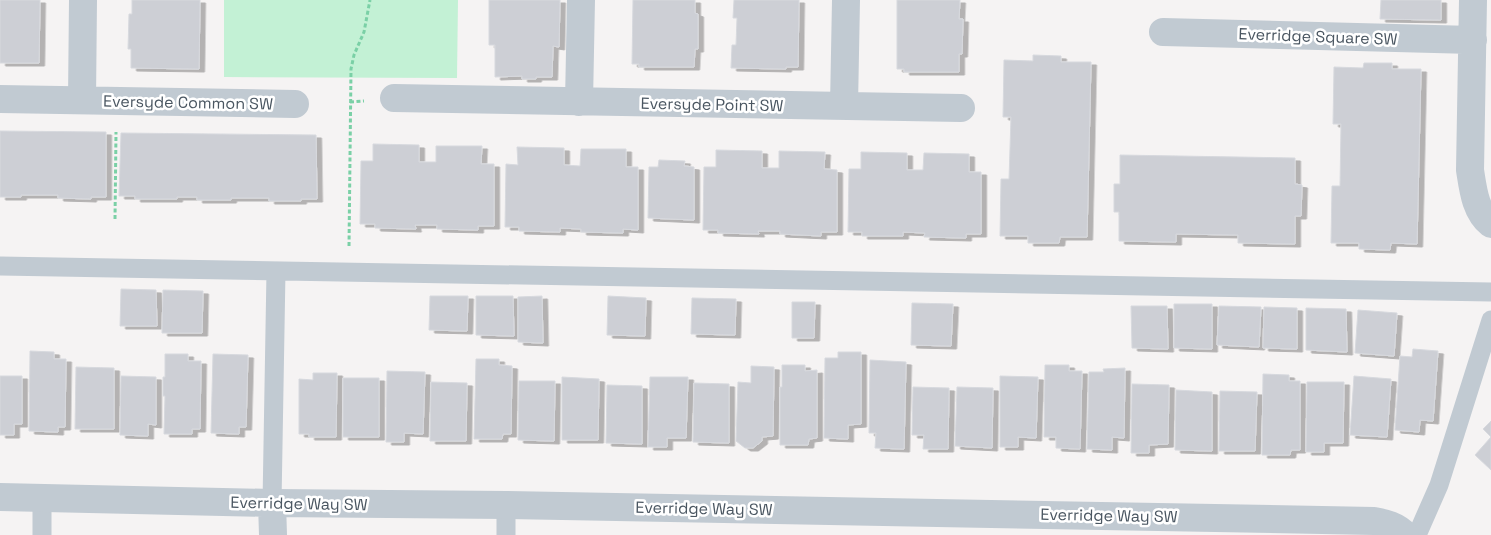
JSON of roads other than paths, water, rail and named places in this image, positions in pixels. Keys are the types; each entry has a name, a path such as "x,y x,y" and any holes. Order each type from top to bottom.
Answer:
{"street":[{"name":"Eversyde Common SW","path":"82,100 84,0"},
{"path":"579,102 581,0"},
{"path":"844,106 846,0"},
{"path":"1473,0 1470,170 1474,193 1480,211 1491,224"},
{"name":"Everridge Square SW","path":"1164,32 1472,40"},
{"name":"Eversyde Point SW","path":"394,98 961,108"},
{"name":"Eversyde Common SW","path":"0,100 295,104"},
{"name":"Everridge Way SW","path":"0,496 272,503 506,505 1202,526 1374,521 1388,524 1402,531 1405,535"},
{"path":"272,503 273,535"}],"lane":[{"path":"0,266 1491,292"},
{"path":"272,503 276,271"},
{"path":"1417,535 1439,485 1491,320"},
{"path":"42,497 42,535"},
{"path":"506,505 506,535"}]}
